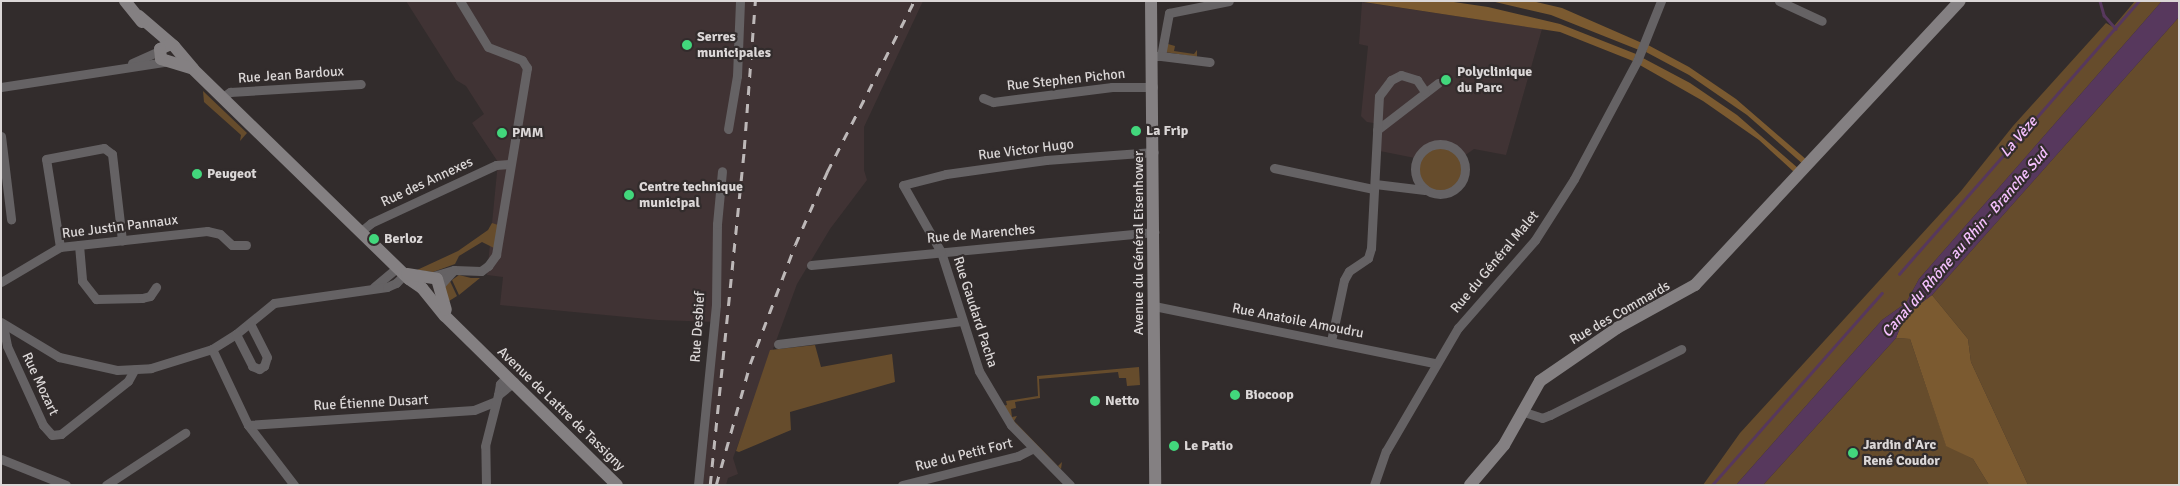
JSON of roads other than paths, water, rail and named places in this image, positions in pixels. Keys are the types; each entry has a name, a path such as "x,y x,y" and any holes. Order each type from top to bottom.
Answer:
{"main road":[{"name":"Avenue du Général Eisenhower","path":"1151,1 1157,56 1153,87 1155,485"},
{"name":"Rue des Commards","path":"1470,485 1504,445 1534,388 1552,371 1617,328 1695,285 1799,176 1960,1"},
{"path":"126,2 168,53 193,68 401,271 431,285"},
{"name":"Avenue de Lattre de Tassigny","path":"431,285 452,323 617,485"}],"street":[{"path":"431,285 454,270 481,271 496,255 526,66 522,60 488,47 460,1"},
{"path":"728,129 736,76 740,1"},
{"path":"1210,62 1157,56 1169,13 1229,1"},
{"name":"Rue du Général Malet","path":"1374,485 1386,451 1436,363 1469,314 1512,266 1552,215 1645,46 1661,1"},
{"path":"1779,1 1822,22"},
{"path":"1,87 126,66 168,53"},
{"path":"1331,342 1344,280 1349,271 1370,254 1379,96 1391,80 1402,75 1412,77 1425,92"},
{"path":"1377,130 1438,83"},
{"name":"Rue Jean Bardoux","path":"223,97 230,92 361,84"},
{"name":"Rue Stephen Pichon","path":"983,98 993,102 1112,87 1153,87"},
{"path":"1,136 11,219"},
{"path":"1274,168 1375,186 1425,190 1440,194 1456,189 1461,182 1464,167 1458,152 1451,147 1435,145 1421,153 1415,168 1419,184 1425,190"},
{"path":"60,247 46,159 104,148 112,154 122,240"},
{"name":"Rue Victor Hugo","path":"903,185 946,174 1037,162 1154,152"},
{"name":"Rue des Annexes","path":"360,232 371,224 496,165 509,164"},
{"name":"Rue Desbief","path":"698,485 716,306 717,224 722,171"},
{"name":"Rue Gaudard Pacha","path":"903,185 940,252 979,371 1005,416 1032,449 1070,485"},
{"name":"Rue Justin Pannaux","path":"1,282 60,247 211,231 220,234 232,245 246,246"},
{"name":"Rue de Marenches","path":"811,265 1154,232"},
{"path":"79,245 82,281 96,299 142,298 150,296 156,286"},
{"path":"2,324 59,357 90,366 134,370 173,363 212,349 236,334 280,301 392,285 401,271"},
{"name":"Rue Anatoile Amoudru","path":"1154,306 1436,363"},
{"path":"778,344 962,320"},
{"path":"236,334 252,366 259,369 264,366 267,357 250,323"},
{"name":"Rue Mozart","path":"2,324 7,346 44,425 52,435 61,434 128,381 134,370"},
{"path":"212,349 248,425 294,485"},
{"path":"1521,411 1542,418 1550,415 1681,349"},
{"name":"Rue Étienne Dusart","path":"248,425 474,410 496,398 510,379"},
{"path":"486,485 484,446 496,398"},
{"path":"106,485 184,433"},
{"name":"Rue du Petit Fort","path":"902,485 1018,456 1032,449"},
{"path":"1,459 66,485"}],"water":[{"name":"Canal du Rhône au Rhin - Branche Sud","path":"2162,1 2179,1 2179,17 1932,295 1905,315 1896,338 1763,485 1736,485 1882,320 1906,303 1919,279"}],"waterway":[{"path":"2100,1 2104,15 2116,29"},
{"name":"La Vèze","path":"1899,274 2139,1"},
{"path":"1712,485 1882,293"}],"railway":[{"path":"710,485 744,149 755,1"},
{"path":"716,485 750,364 795,245 827,172 914,1"}],"place":[{"name":"Serres municipales","path":"687,45"},
{"name":"Polyclinique du Parc","path":"1446,80"},
{"name":"La Frip","path":"1136,131"},
{"name":"PMM","path":"502,133"},
{"name":"Peugeot","path":"197,174"},
{"name":"Centre technique municipal","path":"629,195"},
{"name":"Berloz","path":"374,239"},
{"name":"Biocoop","path":"1235,395"},
{"name":"Netto","path":"1095,401"},
{"name":"Le Patio","path":"1174,446"},
{"name":"Jardin d'Arc René Coudor","path":"1853,453"}]}
